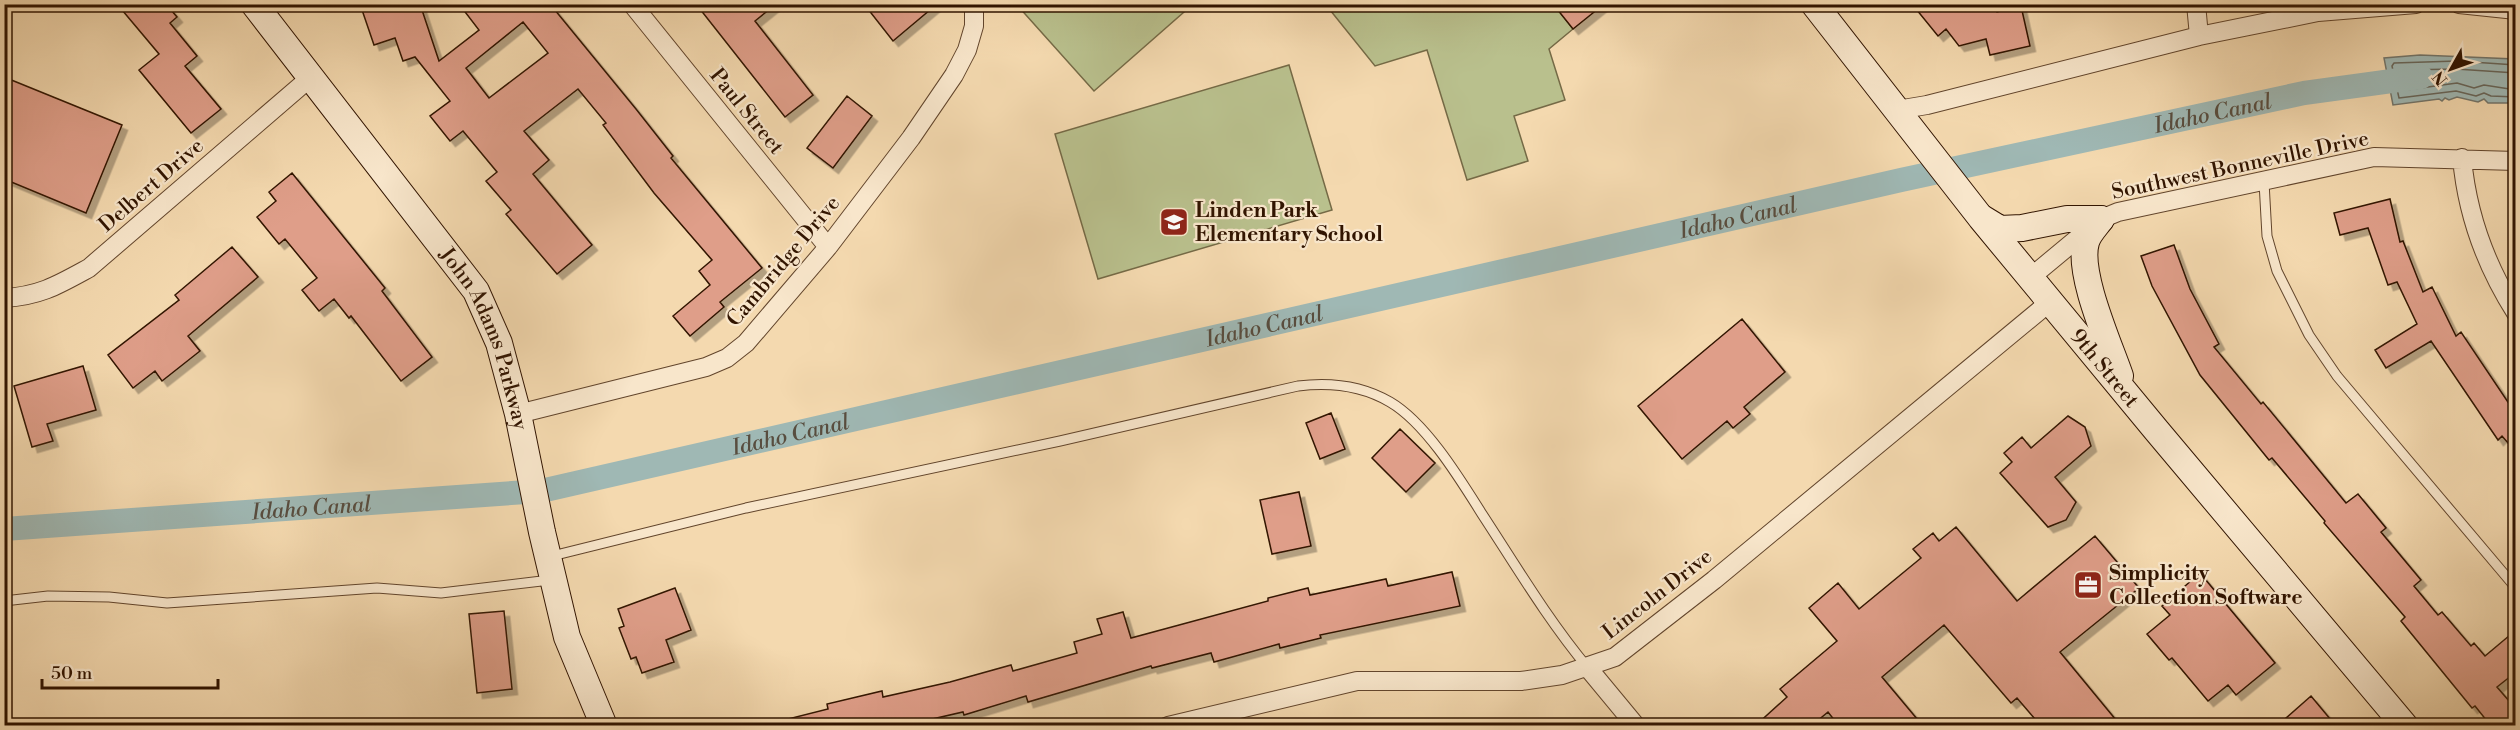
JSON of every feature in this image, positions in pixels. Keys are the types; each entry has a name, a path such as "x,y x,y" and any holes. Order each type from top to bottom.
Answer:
{"street":[{"name":"John Adams Parkway","path":"254,4 476,291 499,343 518,414 540,524 567,637 603,726"},
{"name":"Paul Street","path":"632,4 828,247"},
{"name":"Cambridge Drive","path":"518,414 686,372 727,358 746,343 828,247 911,138 954,75 970,42 974,26 974,4"},
{"name":"9th Street","path":"1814,4 1981,218 2405,726"},
{"path":"2196,4 2199,36"},
{"path":"1897,110 1962,97 2199,36 2318,12 2416,4"},
{"path":"2459,4 2490,5 2516,10"},
{"name":"Delbert Drive","path":"4,298 29,296 57,286 89,268 311,77"},
{"name":"Southwest Bonneville Drive","path":"2031,277 2101,219 2118,212 2374,157 2516,161"},
{"path":"2462,158 2465,185 2485,256 2516,313"},
{"path":"1981,218 2000,228 2022,228 2067,219 2101,219"},
{"path":"2101,219 2086,241 2084,264 2090,290 2125,391"},
{"name":"Lincoln Drive","path":"1168,726 1357,681 1521,681 1562,675 1615,657 2051,301"},
{"path":"1587,668 1636,726"}],"lane":[{"path":"2264,182 2268,236 2277,272 2308,335 2337,376 2516,588"},
{"path":"4,601 48,596 109,597 167,603 377,588 441,593 550,569 746,508 1060,441 1298,386 1326,382 1363,390 1391,402 1421,430 1450,465 1561,635 1587,668"}],"green space":[{"path":"1017,5 1192,5 1094,91"},
{"path":"1326,5 1556,5 1573,29 1549,49 1565,100 1514,116 1528,161 1467,180 1427,50 1375,66"},
{"path":"1289,65 1332,210 1098,279 1055,134"}],"water":[{"path":"2420,55 2515,59 2515,103 2488,103 2484,99 2478,102 2457,97 2449,100 2445,98 2442,101 2439,99 2393,105 2384,58"}],"building":[{"path":"117,4 166,4 177,17 170,23 197,56 185,66 221,109 191,133 139,70 159,54"},
{"path":"360,4 420,4 439,61 479,30 459,4 550,4 673,156 671,158 762,268 720,302 724,307 690,336 673,316 710,285 699,271 712,260 654,193 603,125 606,123 578,89 524,131 549,160 533,174 592,245 557,274 506,214 511,210 486,181 497,172 463,131 450,141 430,116 450,101 415,57 403,61 395,38 374,45","holes":["523,22 548,53 489,98 466,68"]},
{"path":"696,4 776,4 755,21 813,95 785,117"},
{"path":"864,4 937,4 893,41"},
{"path":"1553,4 1604,4 1573,29"},
{"path":"1912,4 1991,4 1997,12 2021,6 2030,46 1990,55 1986,39 1959,46 1946,29 1938,36"},
{"path":"4,77 122,125 86,213 4,179"},
{"path":"847,96 872,116 833,168 807,148"},
{"path":"292,173 385,288 382,291 432,357 401,381 351,316 349,318 334,299 319,311 302,290 317,278 285,239 279,244 257,217 276,201 269,192"},
{"path":"2390,199 2400,242 2403,241 2423,292 2432,287 2456,336 2461,332 2516,414 2516,452 2502,436 2498,440 2431,341 2386,368 2375,350 2417,324 2397,282 2388,285 2368,228 2340,235 2334,213"},
{"path":"2174,245 2190,289 2219,344 2214,347 2261,404 2263,402 2346,503 2358,494 2386,528 2381,532 2421,580 2414,586 2438,615 2442,612 2471,646 2474,643 2485,656 2516,630 2516,672 2497,687 2516,709 2516,726 2491,726 2475,706 2472,708 2401,621 2405,617 2324,523 2325,521 2272,458 2269,460 2200,375 2152,286 2141,256"},
{"path":"232,247 258,277 188,336 200,351 162,381 155,371 133,388 108,355 179,300 175,295"},
{"path":"1742,319 1785,372 1744,407 1750,414 1733,428 1727,421 1682,459 1638,406"},
{"path":"83,366 96,410 47,424 53,441 32,447 14,386"},
{"path":"1331,413 1345,449 1320,459 1306,423"},
{"path":"2068,416 2085,427 2091,446 2055,477 2076,502 2066,520 2048,527 2000,473 2012,462 2004,453 2022,437 2031,448"},
{"path":"1400,429 1435,463 1406,492 1372,458"},
{"path":"1299,492 1311,546 1272,554 1260,500"},
{"path":"1956,527 2017,601 2095,536 2139,588 2060,652 2121,726 2041,726 2017,698 2011,703 1944,625 1882,677 1923,726 1839,726 1828,712 1811,726 1755,726 1787,697 1780,689 1837,641 1809,608 1838,583 1859,609 1921,558 1913,549 1933,533 1939,541"},
{"path":"1452,572 1460,606 1320,635 1321,638 1280,648 1279,644 1214,662 1211,653 1152,668 1151,666 1028,702 1026,696 964,715 963,712 902,726 789,726 788,719 828,709 827,704 882,691 883,697 1011,665 1013,671 1077,653 1074,642 1102,634 1097,619 1123,612 1131,638 1308,588 1310,595 1386,579 1388,586"},
{"path":"2200,573 2275,663 2236,695 2228,685 2208,701 2172,658 2169,660 2147,634 2170,615 2162,606"},
{"path":"675,588 691,630 666,640 674,662 642,673 636,657 631,659 619,628 624,626 618,609"},
{"path":"504,611 512,689 477,693 469,614"},
{"path":"2311,696 2336,726 2277,726"}],"waterway":[{"name":"Idaho Canal","path":"4,529 541,491 1901,180 2304,93 2421,77"}],"place":[{"name":"Linden Park Elementary School","path":"1174,222"},
{"name":"Simplicity Collection Software","path":"2088,585"}]}
